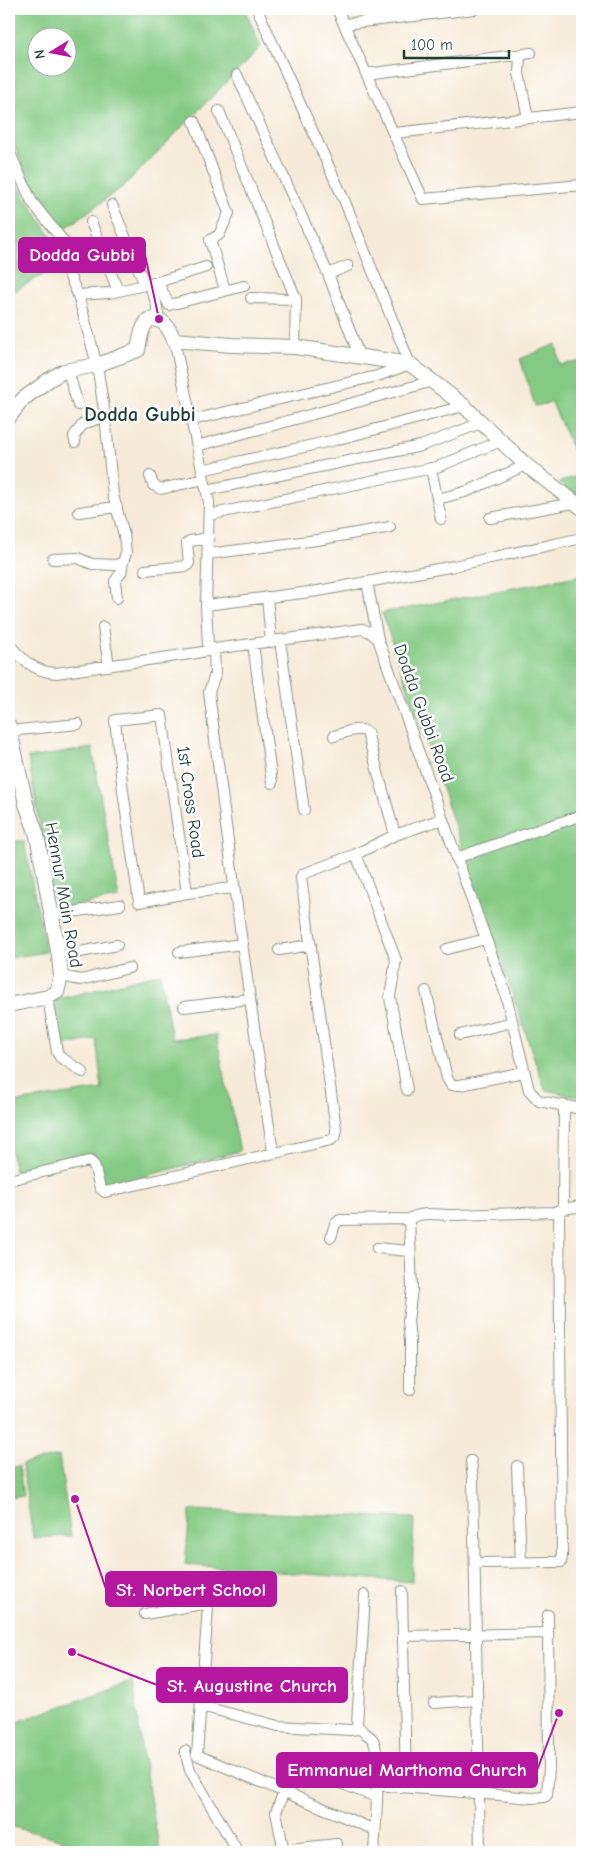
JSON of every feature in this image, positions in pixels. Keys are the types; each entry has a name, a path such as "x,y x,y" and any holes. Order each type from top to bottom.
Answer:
{"main road":[{"path":"9,417 23,399 50,379 68,371 97,365 138,350 144,325 148,320 159,319 165,323 174,340 232,345 295,347 410,364 464,406 526,465 578,505"},
{"name":"Hennur Main Road","path":"9,726 26,804 38,836 59,956 61,976 57,992 48,997"},
{"path":"9,1005 48,997"}],"street":[{"path":"192,420 377,376 410,364 345,202 257,9"},
{"path":"337,9 395,133 423,199 582,185"},
{"path":"344,24 475,9"},
{"path":"366,74 526,54 519,73 528,118"},
{"path":"237,75 328,274 359,355"},
{"path":"219,111 296,299 295,347"},
{"path":"395,133 582,112"},
{"path":"194,121 229,212 219,235 210,240 225,290"},
{"path":"9,151 32,202 64,242 67,270 78,295 97,365 114,495 124,535 126,552 121,573 115,581 117,598"},
{"path":"112,206 151,284 159,319"},
{"path":"91,222 118,291"},
{"path":"328,274 348,266"},
{"path":"78,295 118,291 151,284 206,267"},
{"path":"151,284 168,305"},
{"path":"159,319 160,312 168,305 244,286"},
{"path":"251,298 296,299"},
{"path":"174,340 210,502 206,638 208,645 214,649 215,675 210,692 249,998 273,1152"},
{"path":"68,371 78,404"},
{"path":"197,446 433,381"},
{"path":"205,480 335,440 464,406"},
{"path":"75,442 74,436 83,424 105,416"},
{"path":"150,476 154,485 161,489 205,480 421,446 481,423"},
{"path":"209,515 431,468 501,441"},
{"path":"438,498 468,491 526,465"},
{"path":"431,468 442,519"},
{"path":"490,518 578,505"},
{"path":"79,512 116,507"},
{"path":"208,554 317,540 390,527"},
{"path":"145,570 186,566 189,563 187,543 208,538"},
{"path":"206,605 367,582 454,566 582,538"},
{"path":"53,559 78,558 92,564 116,565 123,562"},
{"path":"367,582 378,639"},
{"path":"267,597 304,810"},
{"path":"103,627 109,666"},
{"name":"Dodda Gubbi Road","path":"9,644 31,666 48,673 197,654 214,649 362,629 370,632 378,639 505,992 529,1090 539,1101 582,1109"},
{"path":"253,644 272,783"},
{"name":"1st Cross Road","path":"162,715 187,893 139,902 115,720 162,715"},
{"path":"9,731 78,724"},
{"path":"334,736 358,729 363,729 367,732 395,835"},
{"path":"456,858 582,815"},
{"path":"9,1180 89,1161 94,1165 100,1188 105,1192 331,1140 336,1135 336,1129 301,877 303,874 356,854 395,835 442,819"},
{"path":"356,854 396,960 390,997 407,1090"},
{"path":"187,893 234,888"},
{"path":"52,915 120,905"},
{"path":"448,949 486,939"},
{"path":"180,952 243,944"},
{"path":"59,956 117,945"},
{"path":"279,950 311,946"},
{"path":"61,976 81,980 129,968"},
{"path":"426,991 446,1078 452,1084 460,1085 524,1072"},
{"path":"48,997 57,1052 60,1057 84,1072"},
{"path":"184,1007 249,998"},
{"path":"460,1035 512,1022"},
{"path":"475,1563 561,1562 562,1557 561,1210 564,1106"},
{"path":"331,1237 336,1222 340,1220 409,1219 418,1215 561,1210 582,1206"},
{"path":"409,1219 412,1289 408,1321 410,1390"},
{"path":"377,1248 409,1251"},
{"path":"471,1461 475,1563 480,1852"},
{"path":"518,1466 521,1562"},
{"path":"402,1591 406,1786"},
{"path":"365,1595 358,1724 359,1729 372,1740 377,1755 374,1852"},
{"path":"145,1614 202,1604 208,1607 197,1755 375,1830"},
{"path":"377,1785 533,1798 547,1795 549,1768 548,1615"},
{"path":"403,1636 548,1633"},
{"path":"434,1703 477,1700"},
{"path":"201,1706 278,1726 359,1729"},
{"path":"185,1751 190,1770 238,1852"},
{"path":"312,1772 376,1796"},
{"path":"284,1792 276,1812 283,1847 290,1849 337,1844"}],"green space":[{"path":"9,9 245,9 261,47 124,186 63,230 34,192 9,133 9,112 16,109 9,88"},
{"path":"9,171 59,249 59,266 9,294"},
{"path":"556,344 560,365 582,361 582,471 552,403 535,406 520,359"},
{"path":"582,474 582,498 558,483"},
{"path":"582,575 582,1098 545,1090 382,613"},
{"path":"92,748 119,898 54,909 28,758"},
{"path":"9,841 24,841 46,952 9,958"},
{"path":"160,973 172,1039 216,1035 240,1151 105,1187 94,1153 15,1171 9,1144 9,1103 102,1089 96,1039 59,1047 51,1001"},
{"path":"59,1456 71,1536 33,1538 22,1464"},
{"path":"19,1466 23,1496 9,1498 9,1468"},
{"path":"190,1510 414,1518 412,1582 185,1565"},
{"path":"133,1681 142,1753 160,1852 111,1852 9,1826 9,1725"}],"place":[{"name":"Dodda Gubbi","path":"159,319"},
{"name":"St. Norbert School","path":"75,1499"},
{"name":"St. Augustine Church","path":"72,1652"},
{"name":"Emmanuel Marthoma Church","path":"559,1713"}],"district":[{"name":"Dodda Gubbi","path":"140,414"}]}
